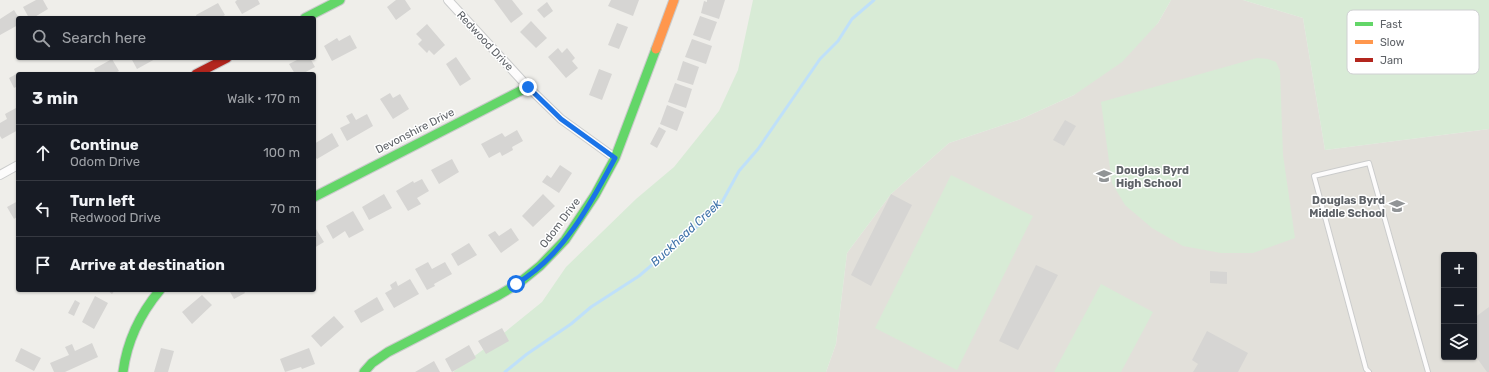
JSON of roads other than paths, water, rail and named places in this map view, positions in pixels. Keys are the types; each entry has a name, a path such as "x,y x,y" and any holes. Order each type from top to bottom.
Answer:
{"street":[{"path":"308,16 340,0"},
{"name":"Redwood Drive","path":"448,0 528,87 561,119 615,158"},
{"name":"Odom Drive","path":"364,372 388,352 499,295 520,282 540,266 565,240 595,195 615,158 674,0"},
{"path":"200,72 223,60"},
{"name":"Devonshire Drive","path":"316,196 528,87"},
{"path":"0,175 16,167"},
{"path":"122,372 129,343 136,325 159,292"}],"lane":[{"path":"1370,372 1366,369 1314,176 1369,163 1428,372"}],"waterway":[{"name":"Buckhead Creek","path":"505,372 527,354 571,324 591,307 639,276 700,224 722,202 739,171 758,149 820,59 838,41 852,19 874,0"}],"place":[{"name":"Douglas Byrd High School","path":"1104,176"},
{"name":"Douglas Byrd Middle School","path":"1397,206"}]}
